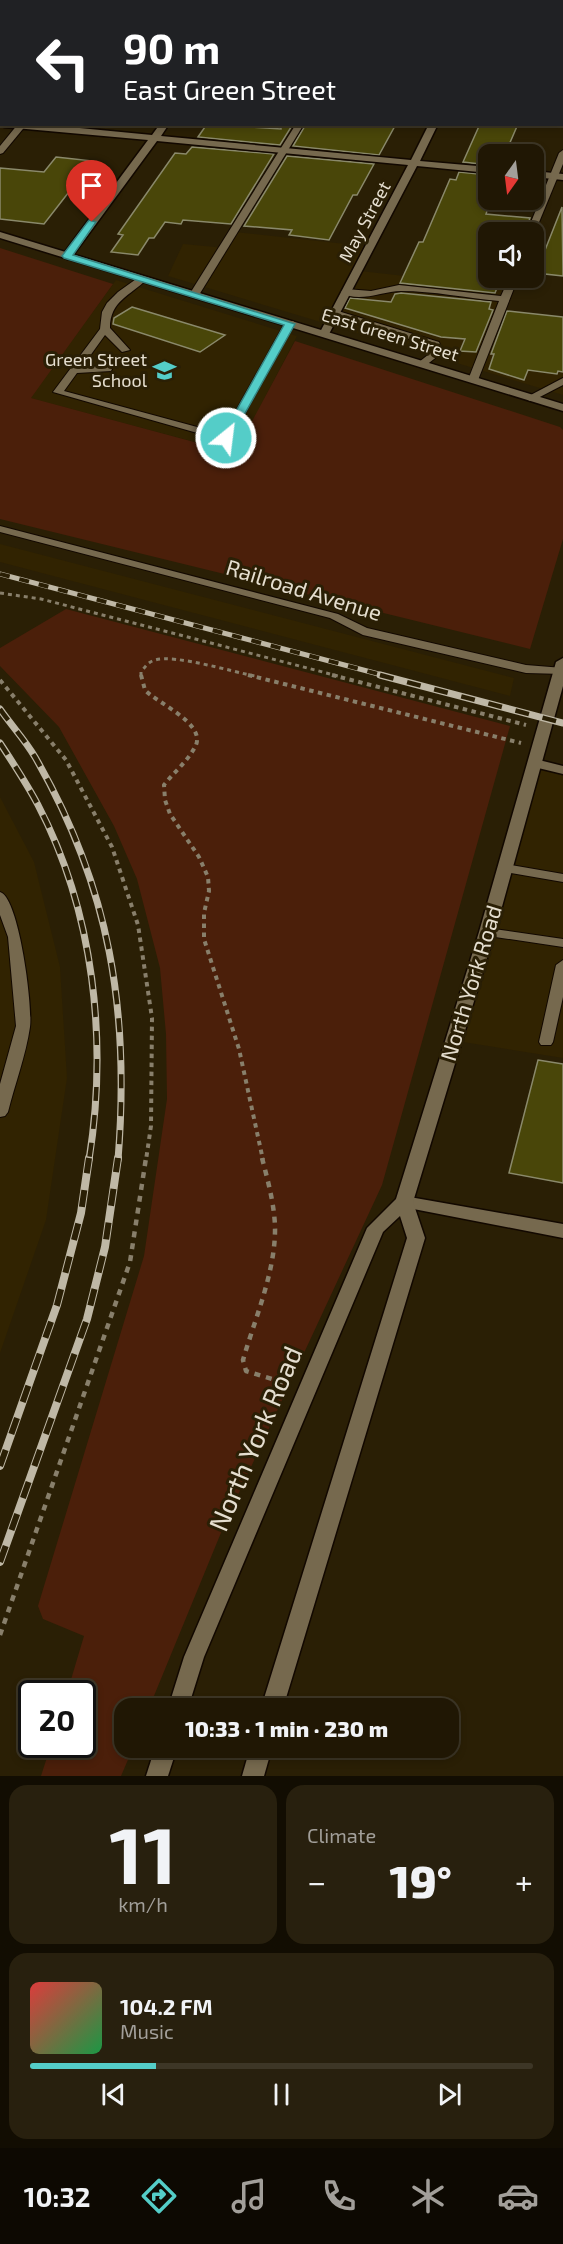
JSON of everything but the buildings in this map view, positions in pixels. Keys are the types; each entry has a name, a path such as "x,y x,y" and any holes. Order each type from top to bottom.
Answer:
{"street":[{"path":"31,126 478,169"},
{"path":"67,256 164,126"},
{"name":"May Street","path":"324,334 433,126"},
{"name":"East Green Street","path":"0,235 563,408"},
{"name":"North York Road","path":"181,1698 194,1657 376,1228 404,1202 487,932 562,668"},
{"path":"537,756 563,770"},
{"path":"275,1698 416,1238 404,1202 563,1231"},
{"path":"157,1776 162,1758"},
{"path":"253,1776 258,1758"}],"lane":[{"path":"0,151 21,126"},
{"path":"194,295 299,126"},
{"path":"536,222 558,177 563,153"},
{"path":"125,350 105,329 104,315 117,297 142,279"},
{"path":"346,292 371,294 399,288 505,299"},
{"path":"473,380 509,288"},
{"path":"335,313 436,345 438,352 422,364"},
{"path":"105,329 58,392 226,438 290,324"},
{"path":"74,370 107,369"},
{"path":"530,398 563,381"},
{"name":"Railroad Avenue","path":"0,529 334,616 363,631 526,669 562,668"},
{"path":"505,868 563,878"},
{"path":"0,896 15,937 23,1026 0,1112"},
{"path":"487,932 563,944"},
{"path":"546,1042 563,965"}],"path":[{"path":"0,593 41,599 544,730"},
{"path":"307,1391 246,1371 243,1360 270,1267 274,1228 273,1202 246,1094 239,1049 204,939 204,913 209,891 208,877 199,857 170,814 165,800 164,785 193,748 197,740 196,733 184,717 151,696 143,688 141,672 148,663 157,659 177,660 284,682 537,756"},
{"path":"0,680 66,760 112,847 138,925 152,1018 151,1126 130,1262 0,1635"}],"shaded area":[{"path":"235,232 373,247 360,271 478,284 478,288 512,288 496,331 563,338 563,395 168,276 183,244 225,248"},
{"path":"0,248 113,284 31,398 235,453 295,341 560,427 563,430 563,539 530,649 0,519"},
{"name":"Green Street School","path":"116,280 297,336 236,453 30,398"},
{"path":"0,544 514,678 510,696 0,562"},
{"path":"66,609 510,726 382,1185 225,1523 153,1698 114,1698 114,1758 129,1758 121,1776 41,1776 47,1758 96,1758 96,1680 71,1680 84,1636 43,1619 38,1606 144,1256 167,1099 166,1034 160,968 137,879 114,826 59,727 0,666 0,648"},
{"path":"538,767 563,773 563,1058 463,1042"},
{"path":"0,797 34,862 60,967 67,1078 46,1220 0,1353"}],"railway":[{"path":"0,574 386,676"},
{"path":"380,675 563,723"},
{"path":"0,709 35,757 61,806 81,854 97,902 109,951 117,1001 121,1052 118,1160"},
{"path":"0,743 34,797 57,846 84,933 92,978 97,1069 95,1115 89,1160"},
{"path":"0,1466 57,1305 81,1213 89,1158"},
{"path":"0,1562 87,1319 105,1247 118,1158"}],"place":[{"name":"Green Street School","path":"165,370"}],"route":[{"path":"92,222 67,256 290,324 226,438"}]}
